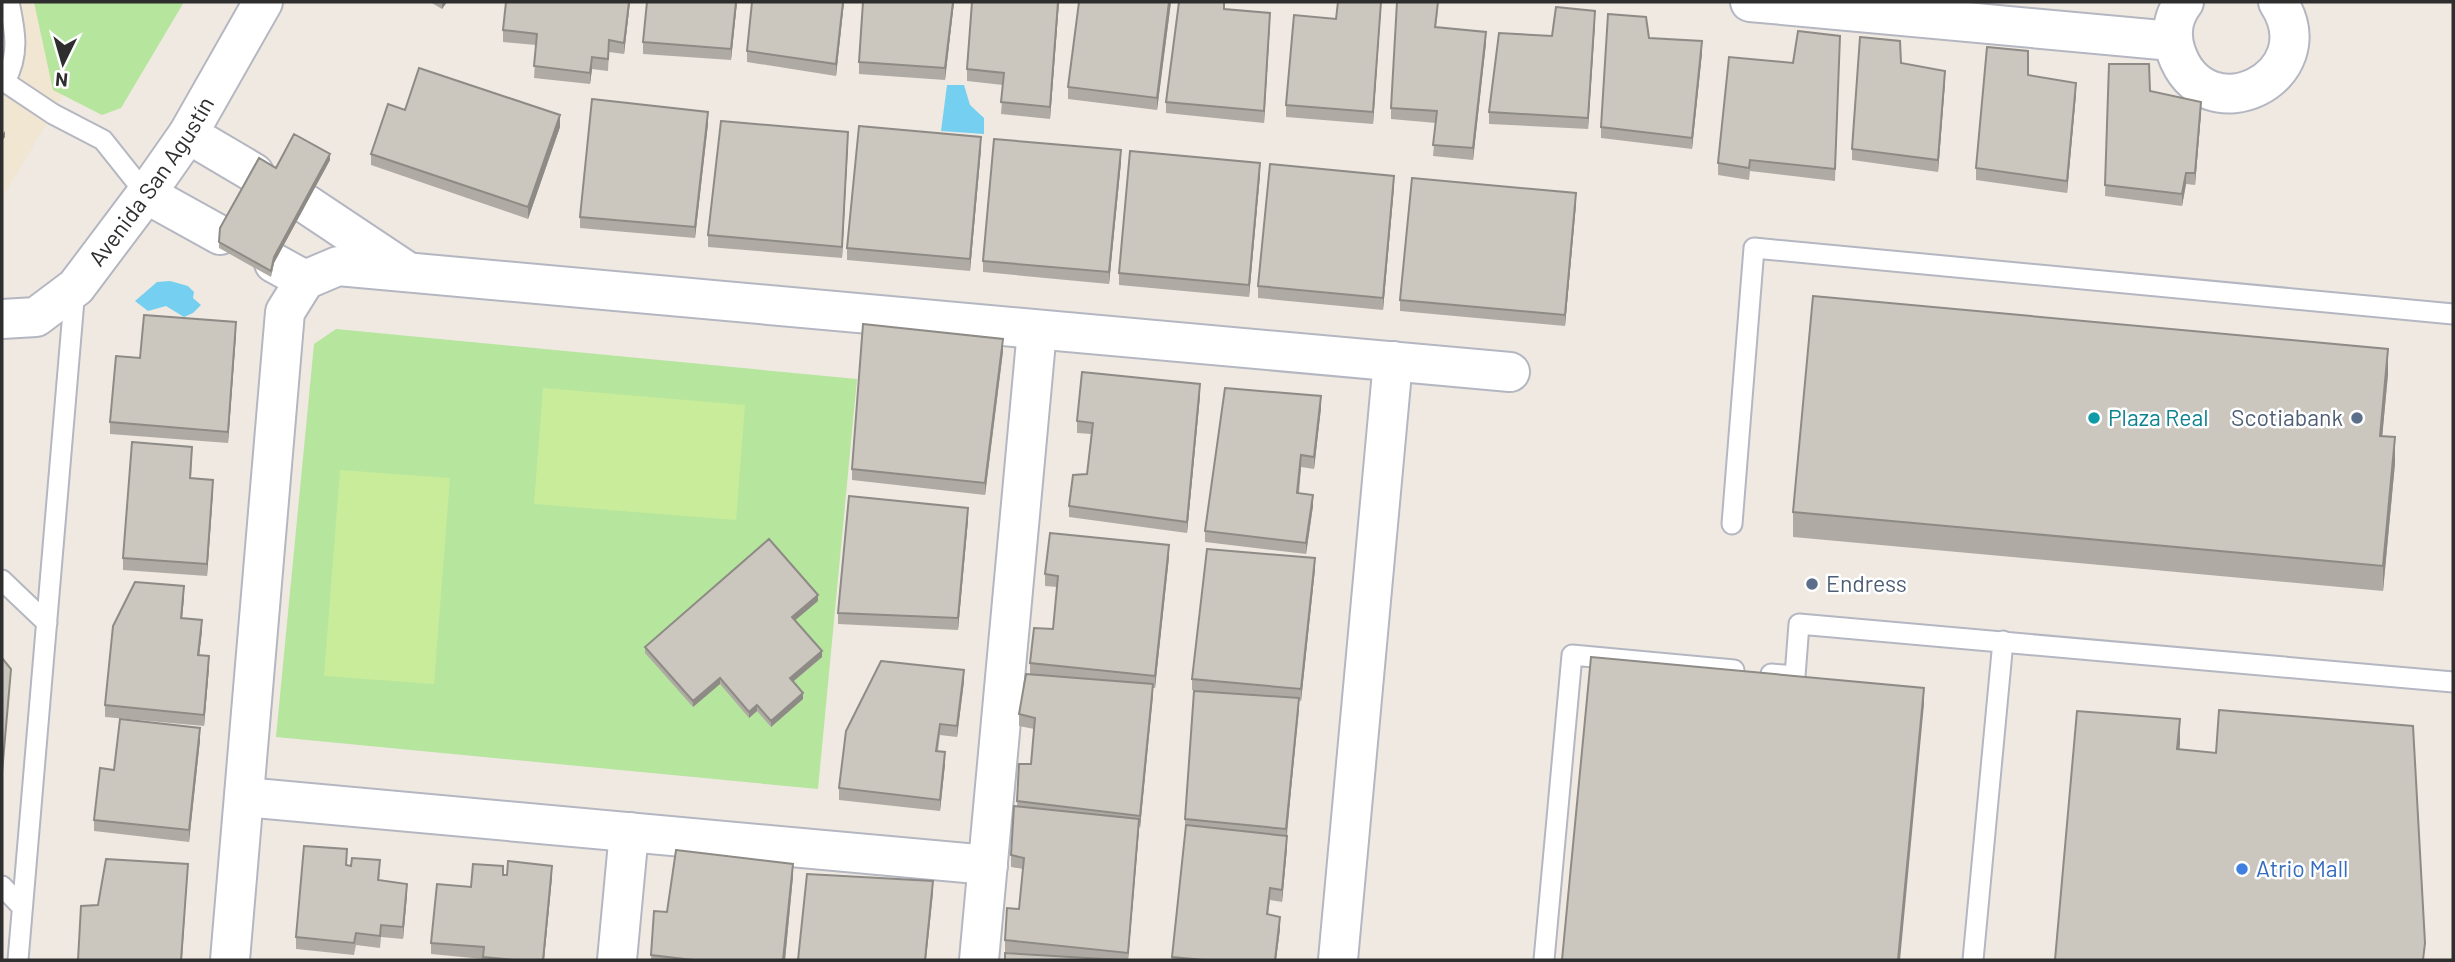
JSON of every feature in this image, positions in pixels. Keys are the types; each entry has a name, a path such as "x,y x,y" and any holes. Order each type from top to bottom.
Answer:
{"street":[{"name":"Avenida San Agustín","path":"2,319 36,317 76,287 188,134 263,2"},
{"path":"1750,2 2172,41"},
{"path":"2184,2 2176,13 2172,41 2181,68 2202,87 2229,95 2257,89 2279,70 2289,44 2287,16 2278,2"},
{"path":"188,134 254,173"},
{"path":"146,194 220,234"},
{"path":"306,204 410,273"},
{"path":"230,960 289,271 338,266 1510,372"},
{"path":"979,960 1037,330"},
{"path":"1338,960 1393,361"},
{"path":"245,797 988,865"},
{"path":"617,960 629,832"}],"lane":[{"path":"9,2 15,31 15,47 13,67 3,80 53,114 103,141 146,194"},
{"path":"1732,524 1754,248 2453,314"},
{"path":"18,960 76,287"},
{"path":"2,580 47,623"},
{"path":"1544,960 1572,655 1796,676 1799,624 2453,682"},
{"path":"1973,960 2003,641"},
{"path":"2,886 22,907"}],"shaded area":[{"path":"2,2 119,2 2,198"}],"green space":[{"path":"34,2 184,2 121,108 102,115 53,90"},
{"path":"336,329 857,379 818,789 276,737 314,344"},
{"path":"543,388 745,405 736,520 534,504"},
{"path":"340,470 450,478 434,684 324,676"}],"water":[{"path":"947,85 964,85 970,105 984,118 984,134 941,131"},
{"path":"170,281 188,286 194,292 193,298 201,305 193,313 184,317 166,306 148,311 135,301 157,282"}],"building":[{"path":"506,2 629,2 624,43 609,40 608,59 592,57 590,73 534,66 537,34 503,30"},
{"path":"647,2 736,2 731,49 643,42"},
{"path":"752,2 843,2 836,64 747,51"},
{"path":"863,2 953,2 945,68 859,62"},
{"path":"972,2 1058,2 1050,107 1001,102 1004,73 967,69"},
{"path":"1079,2 1169,2 1157,98 1068,87"},
{"path":"1179,2 1224,2 1224,9 1270,13 1264,111 1166,102"},
{"path":"1338,2 1381,2 1373,112 1286,105 1294,15 1336,19"},
{"path":"1397,2 1438,2 1435,27 1486,32 1473,148 1433,145 1437,111 1391,108"},
{"path":"1556,7 1595,11 1588,118 1489,112 1499,33 1552,36"},
{"path":"1608,14 1646,17 1649,38 1702,41 1692,138 1601,127"},
{"path":"1798,31 1840,36 1835,169 1750,160 1749,168 1718,163 1729,57 1793,63"},
{"path":"1860,37 1900,41 1901,63 1945,71 1938,160 1852,149"},
{"path":"1987,47 2028,51 2028,75 2076,83 2067,181 1976,168"},
{"path":"2109,64 2149,64 2150,91 2201,102 2195,173 2186,173 2182,194 2105,185"},
{"path":"419,68 560,115 528,207 371,154 388,104 405,110"},
{"path":"592,99 708,112 695,227 580,217"},
{"path":"721,121 848,132 842,247 708,235"},
{"path":"859,126 981,137 970,259 847,248"},
{"path":"294,134 330,154 274,257 271,271 219,242 220,228 259,158 276,168"},
{"path":"994,139 1121,150 1109,272 983,261"},
{"path":"1130,151 1260,163 1249,285 1119,273"},
{"path":"1270,164 1394,176 1383,298 1258,286"},
{"path":"1412,178 1576,193 1565,315 1400,300"},
{"name":"Plaza Real","path":"1813,296 2388,349 2380,436 2395,437 2383,566 1793,512"},
{"path":"144,315 236,322 228,432 110,422 116,356 140,358"},
{"path":"863,324 1003,339 985,483 852,469"},
{"path":"1082,372 1200,384 1187,522 1069,506 1073,475 1087,474 1093,423 1077,421"},
{"path":"1225,388 1321,396 1314,457 1301,455 1297,493 1313,495 1306,543 1205,531"},
{"path":"132,442 192,447 190,478 213,480 207,564 123,558"},
{"path":"849,496 968,508 958,618 838,613"},
{"path":"1050,533 1169,545 1155,676 1030,663 1034,628 1053,629 1058,576 1045,574"},
{"path":"769,539 818,595 792,617 822,651 790,678 803,693 771,721 757,705 749,712 720,678 693,701 645,647"},
{"path":"1207,549 1315,558 1301,689 1192,679"},
{"path":"135,582 184,586 181,618 202,620 198,655 209,656 204,715 105,705 113,626"},
{"path":"1591,657 1924,688 1898,960 1562,960"},
{"path":"2,658 11,669 2,773"},
{"path":"881,661 964,670 957,726 940,724 936,751 945,752 940,800 839,788 846,731"},
{"path":"1026,674 1153,684 1140,816 1017,801 1019,764 1031,764 1035,718 1019,714"},
{"path":"1194,691 1299,698 1286,829 1185,819"},
{"name":"Atrio Mall","path":"2219,710 2413,726 2425,943 2423,960 2055,960 2077,711 2180,719 2177,749 2216,753"},
{"path":"120,719 200,728 189,830 94,820 100,768 114,770"},
{"path":"1014,806 1139,819 1128,953 1005,940 1007,908 1019,909 1024,858 1011,855"},
{"path":"1186,825 1287,836 1282,890 1270,888 1267,914 1280,917 1275,960 1172,957"},
{"path":"304,846 347,849 346,865 351,866 352,858 380,860 378,880 407,884 403,927 381,925 380,936 356,933 354,943 296,937"},
{"path":"676,850 793,864 783,960 693,960 651,955 654,911 667,912"},
{"path":"106,859 188,864 181,960 78,960 81,906 98,905"},
{"path":"508,861 552,866 543,960 483,957 484,947 431,943 437,884 471,887 473,864 503,866 503,875 507,875"},
{"path":"807,874 933,881 925,960 798,960"},
{"path":"1005,953 1120,960 1005,960"}],"place":[{"name":"Plaza Real","path":"2094,418"},
{"name":"Scotiabank","path":"2357,418"},
{"name":"Endress","path":"1812,584"},
{"name":"Atrio Mall","path":"2242,869"}]}
